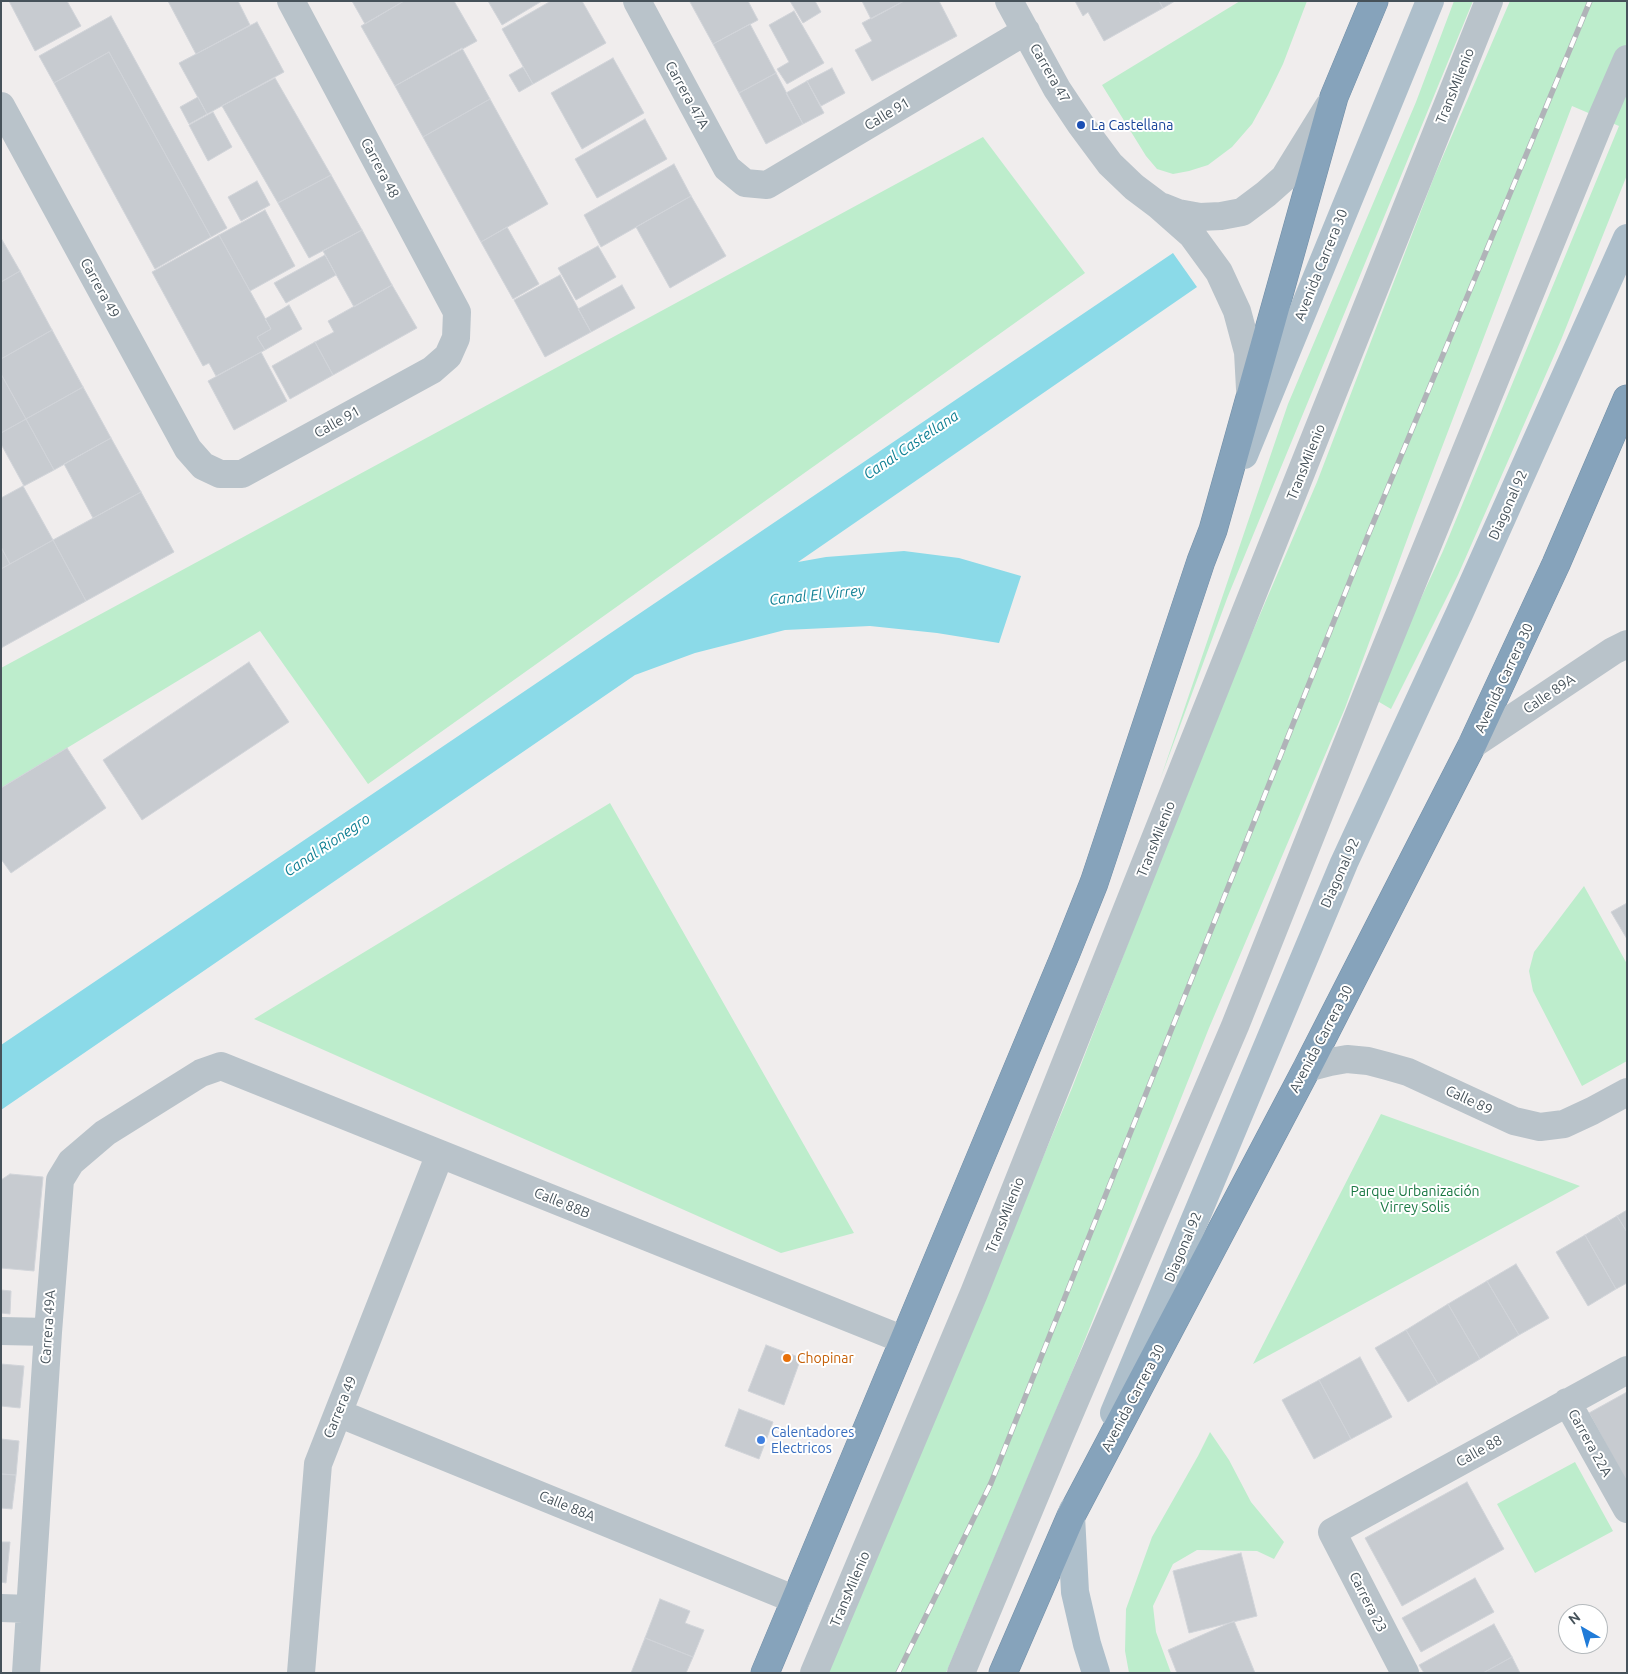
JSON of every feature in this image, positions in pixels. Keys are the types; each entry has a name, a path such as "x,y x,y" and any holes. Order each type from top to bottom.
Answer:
{"highway":[{"name":"Avenida Carrera 30","path":"765,1673 1094,883 1213,530 1334,97 1374,1"},
{"name":"Avenida Carrera 30","path":"1003,1673 1071,1516 1307,1068 1472,745 1556,564 1627,399"}],"main road":[{"name":"Avenida Carrera 30","path":"1213,530 1430,1"},
{"name":"Diagonal 92","path":"1071,1516 1344,863 1460,612 1627,238"},
{"path":"1071,1516 1075,1592 1086,1644 1096,1673"}],"street":[{"name":"Carrera 48","path":"291,1 457,312 456,338"},
{"name":"Carrera 47A","path":"636,1 727,168 745,183"},
{"name":"Carrera 47","path":"1009,1 1057,89 1110,164 1134,187 1192,235 1218,272 1237,311 1248,352 1251,396"},
{"name":"TransMilenio","path":"814,1673 981,1275 1489,1"},
{"name":"Calle 91","path":"745,183 767,185 1026,31"},
{"path":"961,1673 1235,1026 1369,688 1627,59"},
{"name":"Carrera 47","path":"1158,205 1178,213 1200,216 1221,216 1242,212 1284,178 1334,97"},
{"name":"Carrera 49","path":"1,106 188,450 203,466"},
{"name":"Calle 91","path":"203,466 220,474 242,474 432,370 448,356 456,338"},
{"name":"Calle 89A","path":"1472,745 1613,651 1627,644"},
{"name":"Calle 89","path":"1307,1068 1347,1059 1368,1061 1408,1072 1514,1122 1540,1127 1564,1124 1627,1092"},
{"name":"Calle 88B","path":"221,1066 904,1340"},
{"name":"Carrera 49A","path":"26,1673 48,1332 60,1180 71,1162 105,1133 201,1073 221,1066"},
{"name":"Carrera 49","path":"302,1673 318,1464 440,1154"},
{"path":"1,1331 48,1332"},
{"name":"Calle 88","path":"1332,1532 1627,1370"},
{"name":"Carrera 22A","path":"1567,1402 1627,1510"},
{"name":"Calle 88A","path":"338,1413 796,1600"},
{"name":"Carrera 23","path":"1332,1532 1405,1673"},
{"path":"1,1608 30,1609"}],"green space":[{"path":"1240,1 1307,1 1283,64 1268,95 1252,124 1232,147 1208,165 1189,171 1173,174 1157,169 1146,156 1102,85"},
{"path":"1454,1 1473,1 1228,596 1160,780 1288,404 1416,102"},
{"path":"1510,1 1627,1 1627,175 1561,340 1458,575 1391,709 1374,699 1443,551 1619,126 1572,106 1415,518 1345,708 1209,1028 1072,1372 946,1673 827,1673 1072,1088 1212,726 1317,482 1434,177"},
{"path":"983,137 1085,273 368,784 260,631 1,788 1,668"},
{"path":"610,803 854,1233 781,1253 254,1019"},
{"path":"1584,886 1627,964 1627,1061 1582,1086 1533,991 1529,971 1534,952"},
{"name":"Parque Urbanización Virrey Solis","path":"1381,1114 1580,1186 1253,1364"},
{"path":"1210,1432 1229,1460 1251,1502 1284,1542 1274,1559 1257,1551 1197,1550 1173,1564 1153,1606 1156,1632 1171,1673 1129,1673 1125,1651 1126,1609 1152,1537"},
{"path":"1575,1462 1613,1531 1535,1573 1497,1504"}],"water":[{"path":"1173,253 1197,287 798,562 826,557 904,551 959,558 1021,576 999,643 937,633 870,626 785,630 695,653 635,675 1,1110 1,1045"}],"building":[{"path":"9,1 67,1 81,26 35,51"},
{"path":"168,1 238,1 250,25 196,54"},
{"path":"352,1 404,1 365,24"},
{"path":"404,1 454,1 477,41 395,86 361,26"},
{"path":"488,1 542,1 502,25"},
{"path":"551,1 582,1 606,43 533,84 502,29"},
{"path":"748,1 758,20 713,44 690,2"},
{"path":"790,1 815,1 821,12 803,23"},
{"path":"862,1 904,1 871,19"},
{"path":"904,1 939,1 957,36 872,81 855,50 872,41 862,23"},
{"path":"1075,1 1159,1 1163,8 1104,41 1088,12 1083,16"},
{"path":"1159,1 1175,1 1163,8"},
{"path":"794,11 824,63 787,84 777,69 789,62 769,25"},
{"path":"111,16 227,228 211,237 109,52 54,83 39,56"},
{"path":"257,22 284,72 207,114 179,63"},
{"path":"750,24 776,73 739,93 713,44"},
{"path":"462,48 490,99 423,137 395,86"},
{"path":"109,52 211,237 155,269 54,83"},
{"path":"613,58 644,113 582,149 551,93"},
{"path":"523,67 533,84 519,92 509,75"},
{"path":"832,68 845,93 821,106 807,81"},
{"path":"776,73 803,124 766,144 739,93"},
{"path":"275,78 331,175 278,203 222,106"},
{"path":"807,81 824,113 803,124 786,93"},
{"path":"198,97 207,114 189,124 180,107"},
{"path":"490,99 548,204 481,242 423,137"},
{"path":"213,112 232,147 208,161 189,125"},
{"path":"645,119 667,159 597,198 575,159"},
{"path":"674,164 691,196 601,247 584,215"},
{"path":"331,175 362,230 309,258 278,203"},
{"path":"257,181 270,205 241,221 228,197"},
{"path":"691,196 726,256 670,288 636,227"},
{"path":"265,210 295,266 250,291 219,235"},
{"path":"507,227 539,284 513,299 481,242"},
{"path":"362,230 392,285 354,307 323,251"},
{"path":"219,235 271,329 257,337 265,350 216,376 209,363 203,366 152,272"},
{"path":"1,238 20,271 1,282"},
{"path":"598,246 616,277 576,300 558,268"},
{"path":"325,255 336,275 286,303 274,283"},
{"path":"20,271 52,330 1,359 1,282"},
{"path":"560,275 591,332 545,357 514,300"},
{"path":"392,285 417,328 333,375 315,342 334,332 328,321"},
{"path":"622,285 635,308 591,332 578,309"},
{"path":"289,305 302,329 265,350 257,337 271,329 265,319"},
{"path":"52,330 83,387 26,419 1,374 1,359"},
{"path":"315,342 333,375 290,399 272,366"},
{"path":"261,352 287,401 234,430 208,381"},
{"path":"1,374 26,419 1,433"},
{"path":"83,387 111,438 54,470 26,419"},
{"path":"26,419 54,470 24,486 1,444 1,433"},
{"path":"111,438 141,492 93,518 64,464"},
{"path":"23,486 53,540 10,564 1,547 1,498"},
{"path":"141,492 174,552 86,601 53,540"},
{"path":"53,540 86,601 1,648 1,569"},
{"path":"1,547 10,564 1,569"},
{"path":"249,662 289,722 142,820 103,760"},
{"path":"67,748 106,808 11,873 1,859 1,788"},
{"path":"1627,903 1627,939 1611,912"},
{"path":"10,1174 43,1177 34,1271 1,1268 1,1180"},
{"path":"1627,1210 1627,1232 1617,1216"},
{"path":"1617,1216 1627,1232 1627,1283 1616,1289 1585,1235"},
{"path":"1585,1235 1616,1289 1588,1306 1556,1252"},
{"path":"1516,1264 1549,1318 1519,1335 1487,1281"},
{"path":"1487,1281 1519,1335 1480,1359 1448,1304"},
{"path":"1,1290 11,1291 10,1314 1,1313"},
{"path":"1448,1304 1480,1359 1438,1384 1406,1330"},
{"path":"1406,1330 1438,1384 1408,1402 1375,1348"},
{"path":"766,1345 801,1358 784,1405 748,1391"},
{"path":"1360,1357 1392,1417 1351,1439 1319,1380"},
{"path":"1,1364 24,1366 20,1408 1,1406"},
{"path":"1319,1380 1351,1439 1314,1459 1282,1400"},
{"path":"1627,1392 1627,1483 1589,1413"},
{"path":"739,1409 773,1422 759,1459 725,1446"},
{"path":"1,1439 19,1441 16,1475 1,1474"},
{"path":"1,1474 16,1475 12,1509 1,1508"},
{"path":"1467,1482 1504,1549 1402,1606 1365,1538"},
{"path":"1,1542 10,1542 6,1583 1,1582"},
{"path":"1241,1553 1257,1616 1189,1633 1173,1571"},
{"path":"1475,1578 1494,1612 1421,1652 1402,1618"},
{"path":"660,1599 690,1611 685,1623 704,1630 693,1657 645,1638"},
{"path":"1234,1621 1255,1673 1177,1673 1168,1650"},
{"path":"1494,1624 1512,1657 1483,1673 1424,1673 1419,1665"},
{"path":"645,1638 693,1657 686,1673 631,1673"},
{"path":"1512,1657 1520,1673 1483,1673"}],"railway":[{"path":"898,1673 991,1483 1369,533 1590,1"}],"place":[{"name":"La Castellana","path":"1081,125"},
{"name":"Chopinar","path":"787,1358"},
{"name":"Calentadores Electricos","path":"761,1440"}],"water label":[{"name":"Canal Castellana","path":"911,445"},
{"name":"Canal El Virrey","path":"817,595"},
{"name":"Canal Rionegro","path":"327,845"}]}
